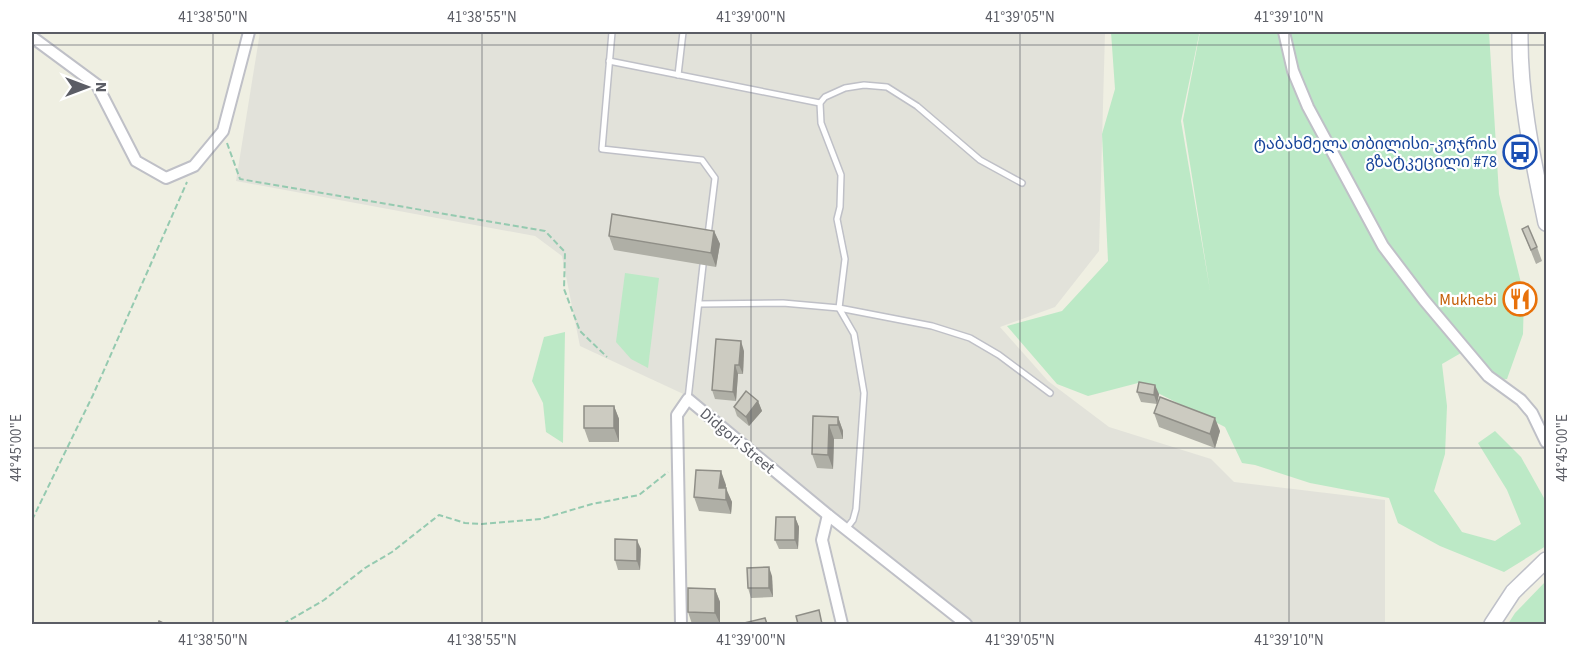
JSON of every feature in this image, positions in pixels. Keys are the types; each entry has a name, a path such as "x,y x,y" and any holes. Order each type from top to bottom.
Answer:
{"main road":[{"path":"1520,32 1522,94 1530,147 1546,223"},
{"path":"1492,624 1513,591 1546,560"}],"street":[{"path":"32,37 97,85 136,161 166,178 194,166 223,131 249,32"},
{"path":"1284,32 1293,71 1308,107 1383,246 1424,300 1488,376 1527,407 1546,442"},
{"name":"Didgori Street","path":"681,624 677,415 688,399 828,515 966,624"},
{"path":"828,515 822,540 842,624"}],"lane":[{"path":"612,32 602,149 702,160 716,178 707,242"},
{"path":"678,75 683,32"},
{"path":"609,61 820,103"},
{"path":"846,529 853,520 856,509 864,393 854,334 839,308 845,259 837,219 840,207 841,175 821,123 820,103 825,97 845,88 864,85 887,87 917,106 980,160 1022,183"},
{"path":"688,399 703,265"},
{"path":"699,304 783,303 839,308 932,326 970,338 999,355 1050,393"}],"path":[{"path":"223,131 240,178 545,231 565,252 564,289 580,332 607,357"},
{"path":"32,520 93,395 194,166"},
{"path":"283,624 324,600 440,515 465,523 482,524 541,519 592,504 639,495 654,481 678,466"}],"shaded area":[{"path":"260,32 1105,32 1099,251 1055,307 1000,327 1048,381 1109,427 1211,459 1234,482 1385,500 1385,624 971,624 692,398 580,346 562,256 535,236 236,181"}],"green space":[{"path":"1111,32 1198,32 1181,121 1210,290 1183,120 1200,32 1489,32 1499,194 1524,295 1523,334 1507,379 1487,382 1461,353 1442,364 1447,406 1445,454 1434,491 1462,532 1495,541 1521,524 1507,490 1478,443 1495,431 1521,457 1546,502 1546,546 1504,572 1440,546 1398,523 1389,498 1310,483 1242,463 1225,427 1138,383 1088,396 1057,384 1007,326 1062,311 1108,261 1102,134 1115,89"},
{"path":"625,273 659,278 648,368 631,359 616,342"},
{"path":"565,332 563,443 546,432 543,403 532,381 544,337"},
{"path":"1546,581 1546,624 1508,624 1515,613"}],"building":[{"path":"612,214 714,231 711,253 609,236"},
{"path":"1528,226 1537,247 1531,250 1522,229"},
{"path":"716,339 741,341 739,365 735,365 733,392 712,390"},
{"path":"1139,382 1155,385 1154,395 1137,392"},
{"path":"746,391 758,401 746,417 734,407"},
{"path":"1160,397 1215,418 1210,434 1154,413"},
{"path":"584,406 614,406 614,428 584,428"},
{"path":"813,416 838,417 838,425 829,425 828,455 812,454"},
{"path":"696,470 721,471 719,488 726,488 726,500 694,497"},
{"path":"776,517 795,517 795,540 775,540"},
{"path":"615,539 637,540 637,561 615,560"},
{"path":"769,567 769,588 748,588 747,568"},
{"path":"688,588 715,589 715,613 688,612"},
{"path":"819,610 822,624 798,624 796,616"},
{"path":"765,618 767,624 740,624"}],"place":[{"name":"ტაბახმელა თბილისი-კოჯრის გზატკეცილი #78","path":"1520,152"},
{"name":"Mukhebi","path":"1520,299"}]}
